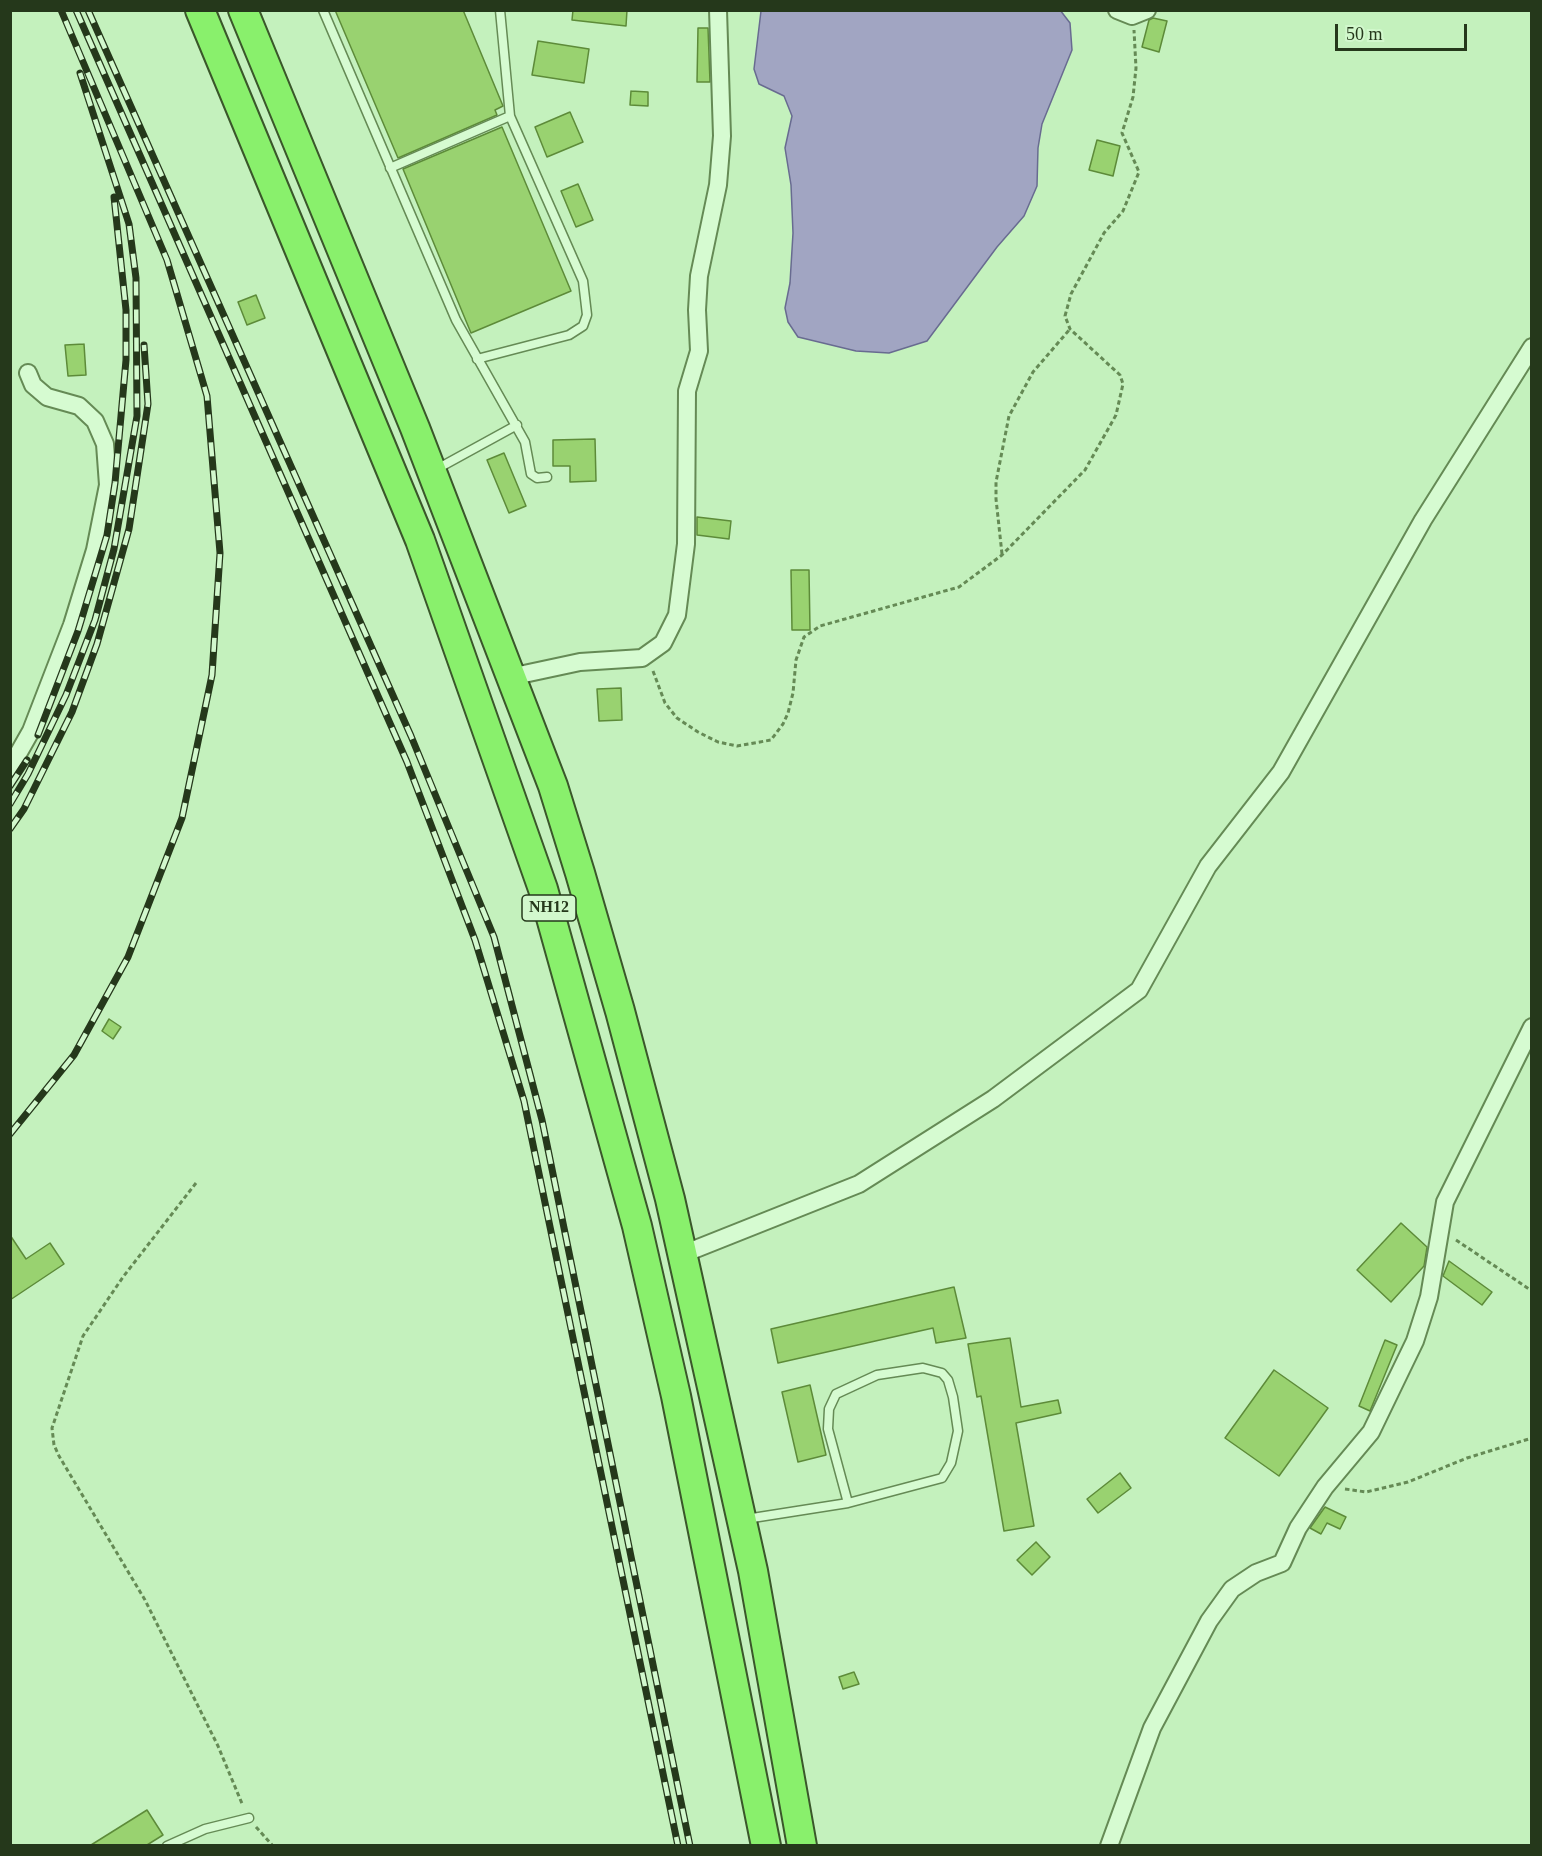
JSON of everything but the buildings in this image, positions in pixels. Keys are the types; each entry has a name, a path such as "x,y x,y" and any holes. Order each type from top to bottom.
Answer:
{"highway":[{"name":"NH12","path":"200,10 420,540 543,889 637,1226 681,1419 766,1845"},
{"name":"NH12","path":"243,10 432,472 553,786 639,1078 682,1254 753,1571 802,1845"}],"street":[{"path":"510,677 580,662 642,658 668,637 677,615 686,544 687,391 699,351 697,310 699,276 718,184 721,146 718,10"},
{"path":"682,1254 859,1184 993,1099 1139,990 1208,866 1281,772 1423,520 1532,347"},
{"path":"10,768 31,730 72,625 95,550 108,485 105,444 95,421 79,406 47,397 33,386 28,373"},
{"path":"1109,1845 1152,1728 1209,1621 1232,1589 1256,1573 1282,1563 1298,1528 1325,1487 1371,1432 1415,1341 1430,1297 1445,1202 1532,1027"}],"lane":[{"path":"323,10 456,320 517,425 525,442 531,474 537,478 546,477"},
{"path":"477,359 569,335 583,326 587,315 583,281 510,116 500,10"},
{"path":"390,168 449,140 510,116"},
{"path":"443,132 449,140"},
{"path":"432,472 517,425"},
{"path":"740,1520 848,1503 942,1478 951,1463 958,1431 953,1397 948,1380 942,1373 922,1368 877,1375 836,1394 829,1409 828,1429 848,1503"},
{"path":"167,1845 205,1829 249,1818"}],"path":[{"path":"642,658 655,675 665,703 676,718 718,742 737,746 771,740 783,724 793,693 796,660 804,637 820,626 959,587 1002,555 1085,470 1116,415 1123,384 1120,375 1070,329 1065,316 1071,294 1104,233 1123,211 1139,172 1122,133 1133,97 1137,68 1132,12"},
{"path":"1002,555 996,499 1002,440 1009,416 1033,372 1070,329"},
{"path":"196,1183 123,1277 83,1336 52,1428 54,1445 146,1600 218,1746 249,1818 273,1845"},
{"path":"1442,1230 1532,1291"},
{"path":"1325,1487 1366,1492 1408,1482 1467,1458 1532,1438"}],"water":[{"path":"1060,10 1070,23 1072,50 1042,124 1038,148 1037,186 1024,216 997,247 927,341 889,353 856,351 798,337 788,322 785,308 790,283 793,233 791,185 785,148 792,116 784,96 759,84 754,69 761,11"}],"railway":[{"path":"10,1134 74,1055 128,957 182,818 212,675 220,553 207,396 167,260 61,10"},
{"path":"76,10 407,762 475,940 524,1101 678,1846"},
{"path":"88,10 411,736 494,937 542,1120 690,1846"},
{"path":"10,804 28,774 66,695 95,620 114,549 137,416 136,278 129,224 80,73"},
{"path":"38,735 78,631 107,535 115,483 126,360 126,310 114,197"},
{"path":"10,829 24,809 72,712 97,644 129,529 148,404 144,345"},
{"path":"10,786 27,760"}]}
